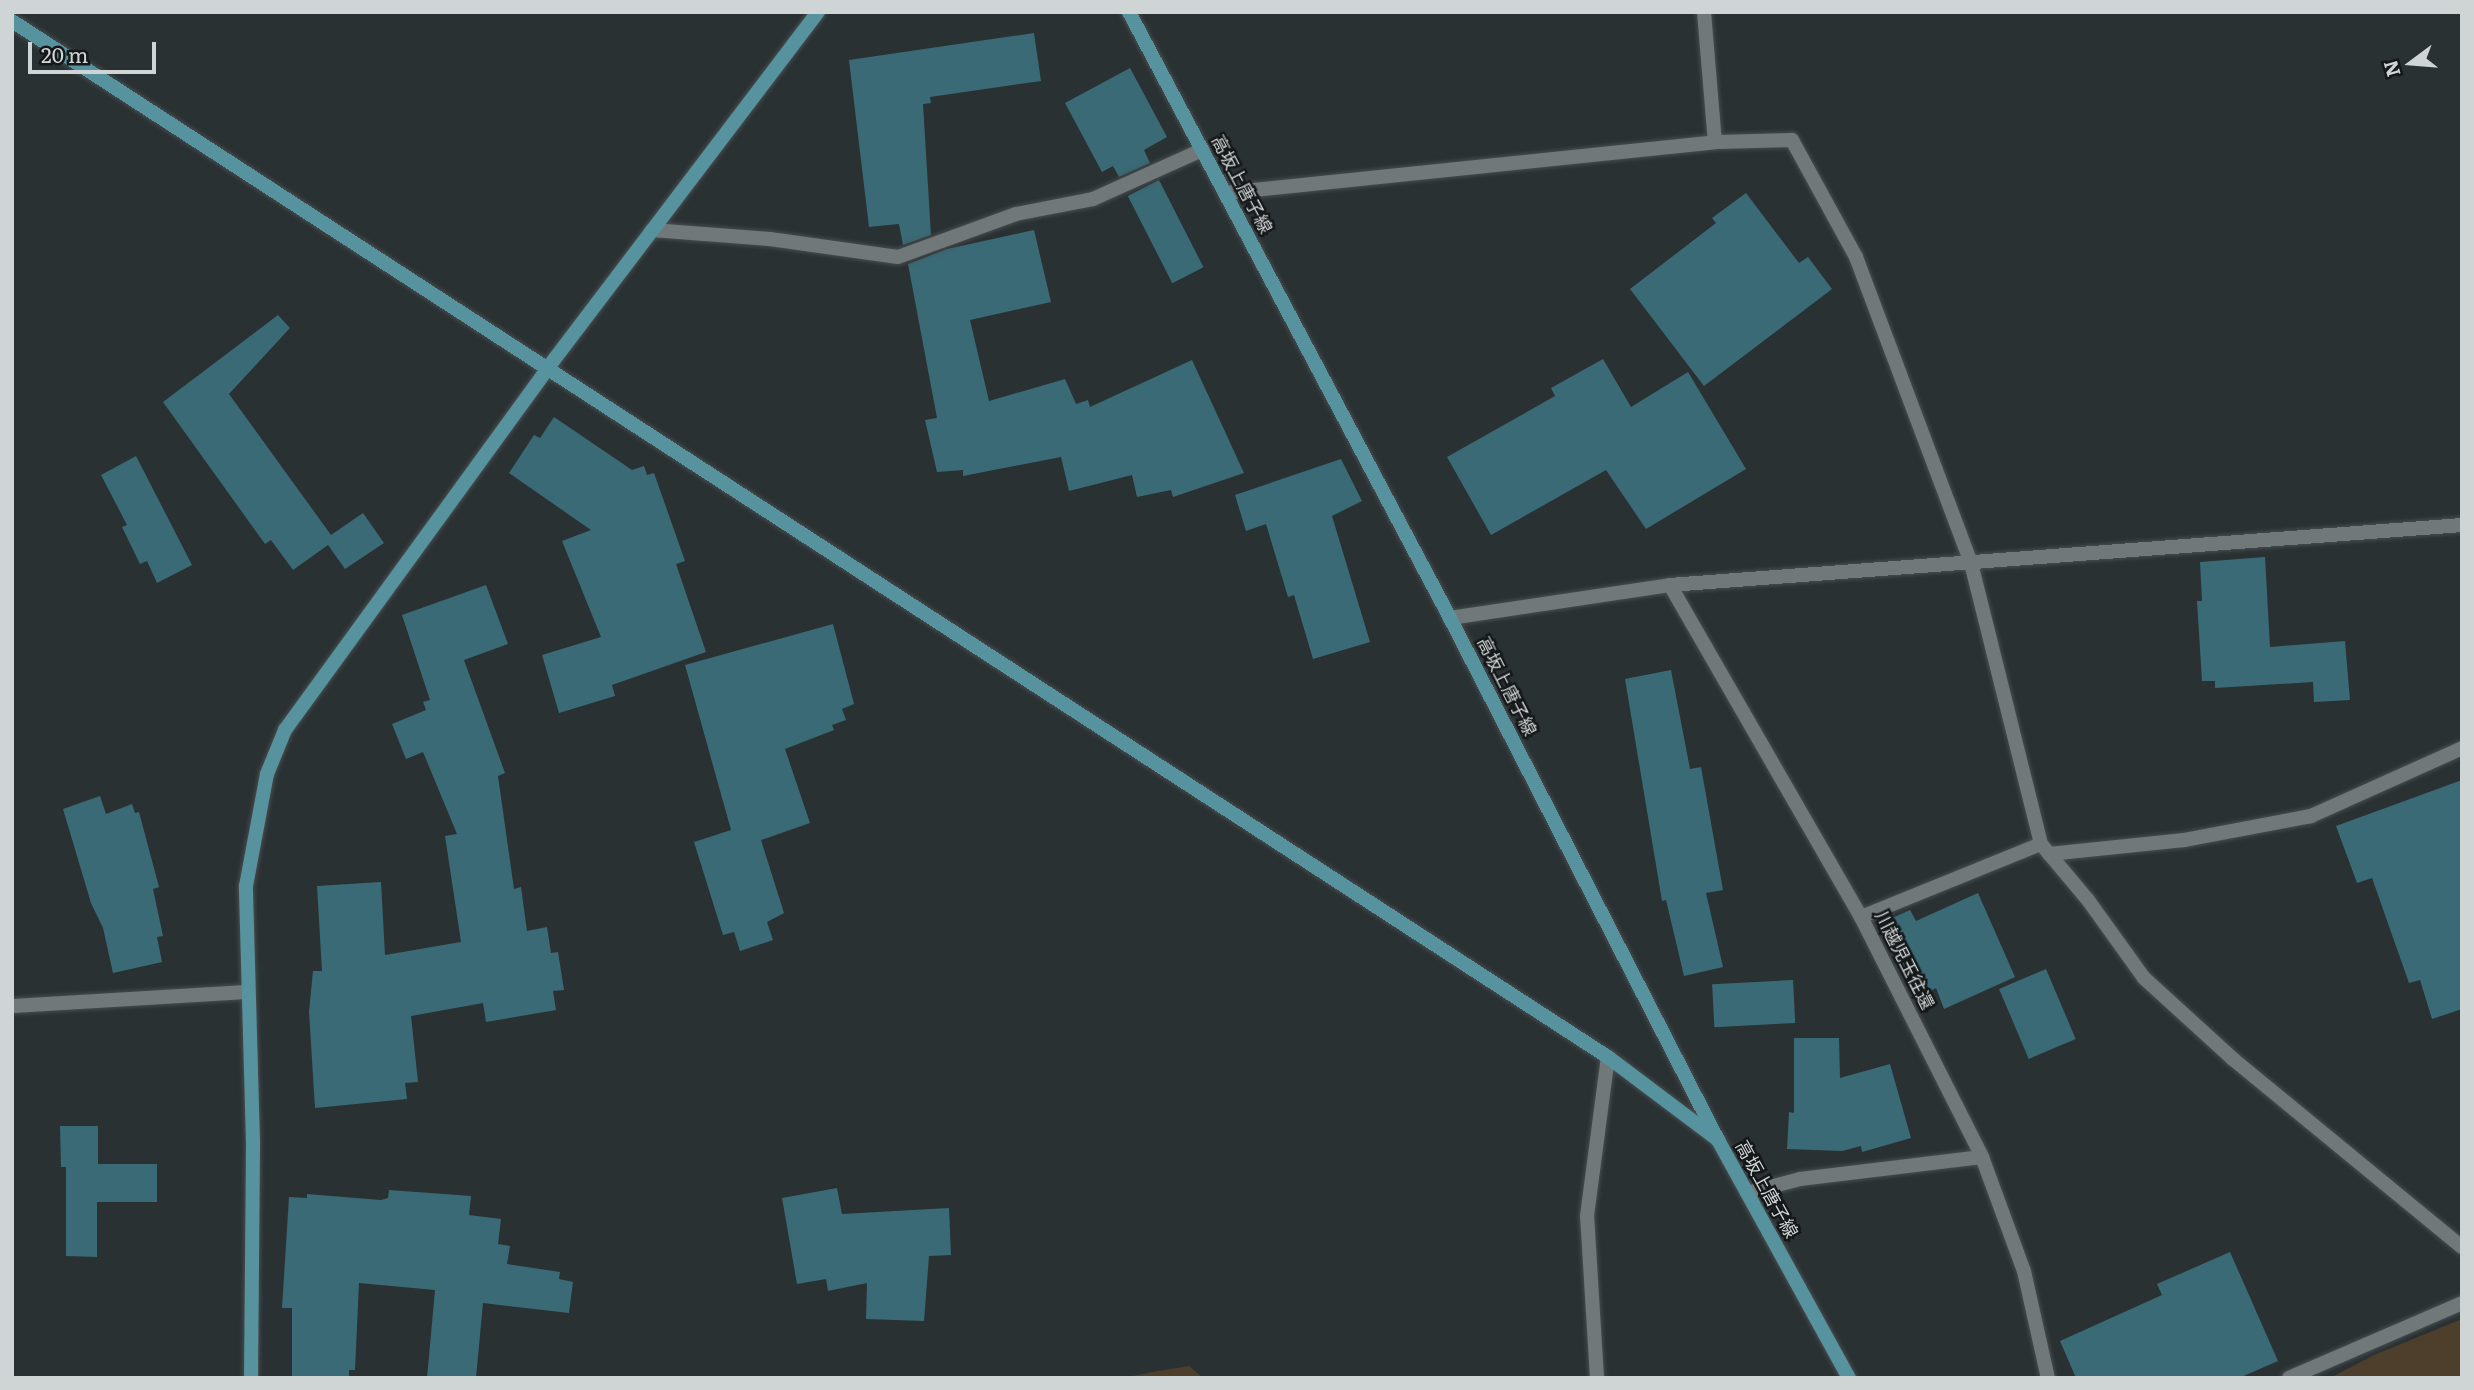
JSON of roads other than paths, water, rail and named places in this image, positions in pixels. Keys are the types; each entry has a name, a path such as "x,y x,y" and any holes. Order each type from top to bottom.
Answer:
{"street":[{"path":"251,1378 253,1142 246,886 267,774 285,730 547,369 818,12"},
{"name":"高坂上唐子線","path":"1129,12 1450,618 1718,1140 1849,1378"},
{"path":"1704,12 1715,142"},
{"path":"12,21 1608,1057 1718,1140"},
{"path":"1225,193 1715,142 1792,140 1856,257 1971,563 2045,849 2144,978 2233,1059 2462,1247"},
{"path":"652,230 770,239 898,257 1016,214 1093,199 1202,150"},
{"path":"1450,618 1671,585 2462,525"},
{"name":"川越児玉往還","path":"1671,585 1861,917 1982,1157 2024,1271 2048,1378"},
{"path":"1861,917 2045,849 2184,839 2311,816 2462,748"},
{"path":"12,1006 248,992"},
{"path":"1597,1378 1587,1216 1608,1057"},
{"path":"1747,1193 1800,1179 1982,1157"},
{"path":"2289,1378 2462,1303"}]}
